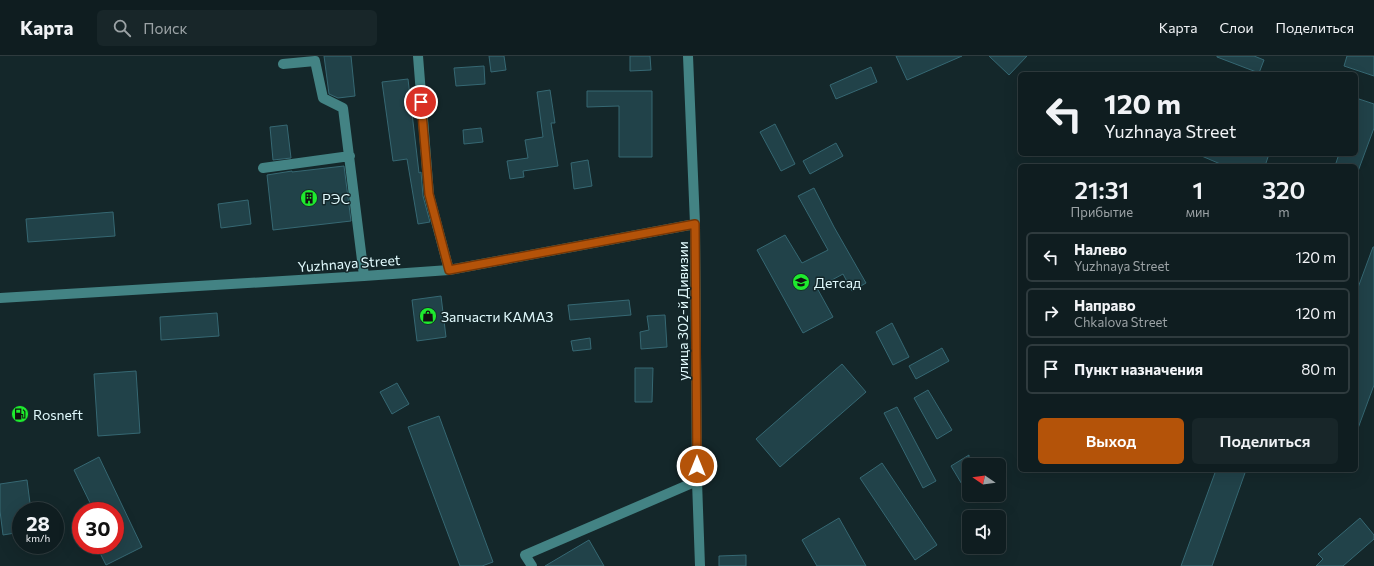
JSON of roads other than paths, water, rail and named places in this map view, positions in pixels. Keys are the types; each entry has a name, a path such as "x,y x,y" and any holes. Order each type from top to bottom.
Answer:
{"street":[{"path":"418,56 429,194 449,270"},
{"name":"улица 302-й Дивизии","path":"688,56 695,224 697,481 700,566"},
{"path":"283,64 315,61 323,98 343,108 364,276"},
{"path":"263,168 350,156"},
{"name":"Yuzhnaya Street","path":"0,298 449,270 695,224"},
{"path":"532,566 525,555 697,481"}],"place":[{"name":"РЭС","path":"309,198"},
{"name":"Детсад","path":"801,282"},
{"name":"Запчасти КАМАЗ","path":"428,316"},
{"name":"Rosneft","path":"20,414"}]}
